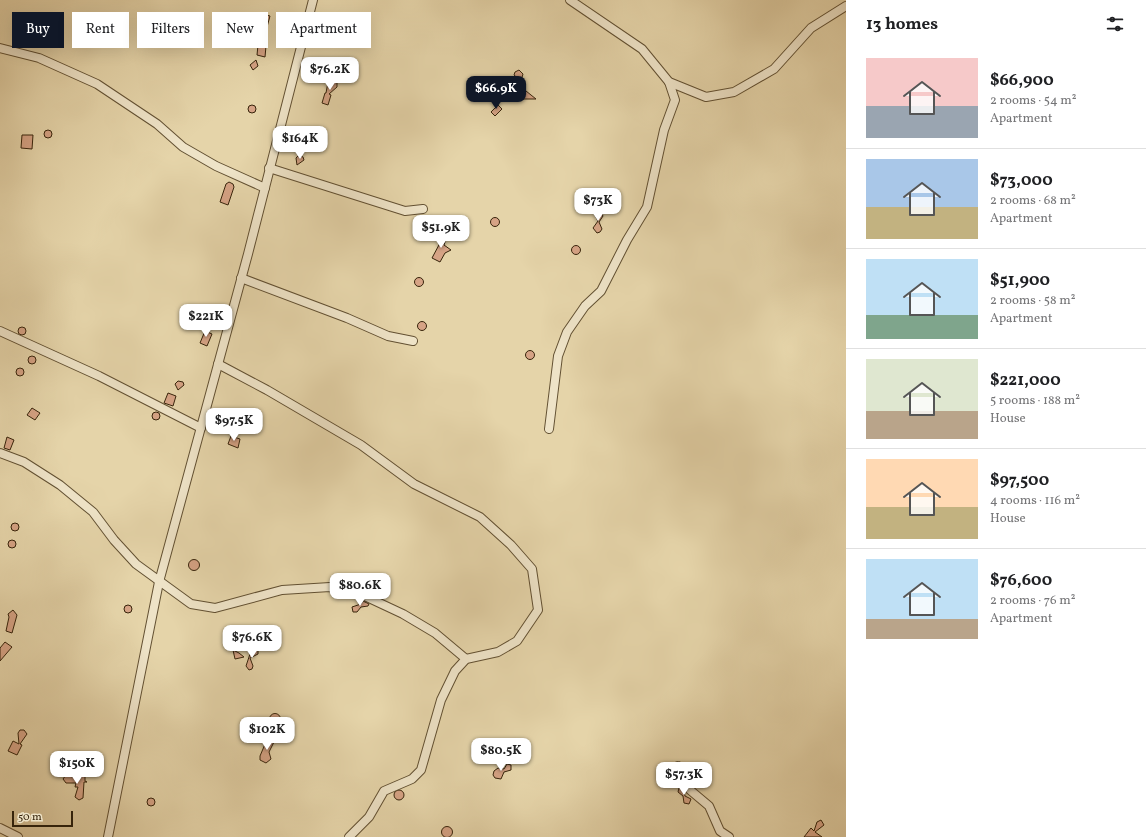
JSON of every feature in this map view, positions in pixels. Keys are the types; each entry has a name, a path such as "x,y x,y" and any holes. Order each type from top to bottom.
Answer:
{"street":[{"path":"108,837 159,582 241,278 313,0"},
{"path":"549,429 558,356 567,332 585,306 601,291 627,240 647,207 664,130 675,100 669,82 642,49 570,0"},
{"path":"669,82 706,97 734,92 774,69 811,28 846,6"},
{"path":"0,48 39,58 98,84 157,124 183,147 216,166 264,188"},
{"path":"270,168 405,211 423,210"},
{"path":"241,278 347,318 388,336 413,341"},
{"path":"0,331 99,376 201,428"},
{"path":"218,364 361,445 414,484 480,517 511,545 532,569 538,610 517,641 498,652 466,659 455,671 441,700 421,770 412,779 384,791 369,817 349,837"},
{"path":"0,453 24,462 60,485 93,512 114,540 136,564 191,604 215,608 282,590 330,587 356,592 403,614 435,633 466,659"},
{"path":"678,766 690,790 709,806 720,831 729,837"},
{"path":"0,828 18,837"}],"building":[{"path":"258,48 266,48 265,57 257,55"},
{"path":"256,60 258,66 253,70 250,65"},
{"path":"333,61 342,65 338,75 328,71"},
{"path":"519,70 523,74 521,81 514,75 515,72"},
{"path":"333,77 337,83 337,87 329,94 331,95 328,105 322,103 328,82"},
{"path":"521,87 536,99 521,99 517,97"},
{"path":"250,105 254,105 256,109 254,113 250,113 248,111 248,107"},
{"path":"498,105 502,109 495,116 491,112"},
{"path":"46,130 50,130 52,134 50,138 46,138 44,136 44,132"},
{"path":"22,135 33,135 32,149 21,148"},
{"path":"299,155 303,157 304,160 297,165 296,158"},
{"path":"229,182 233,184 234,187 228,205 220,202 226,184"},
{"path":"600,211 603,216 599,222 602,229 597,233 593,228 598,221 594,214"},
{"path":"493,218 497,218 499,222 497,226 493,226 491,224 491,220"},
{"path":"443,233 447,236 444,245 451,250 445,253 440,262 432,258 440,243 439,235"},
{"path":"574,246 578,246 580,250 578,254 574,254 572,252 572,248"},
{"path":"417,278 421,278 423,282 421,286 417,286 415,284 415,280"},
{"path":"420,322 424,322 426,326 424,330 420,330 418,328 418,324"},
{"path":"20,327 24,327 26,331 24,335 20,335 18,333 18,329"},
{"path":"205,331 212,334 207,346 200,343"},
{"path":"528,351 532,351 534,355 532,359 528,359 526,357 526,353"},
{"path":"30,356 34,356 36,360 34,364 30,364 28,362 28,358"},
{"path":"18,368 22,368 24,372 22,376 18,376 16,374 16,370"},
{"path":"178,381 183,382 184,385 178,390 175,384"},
{"path":"168,393 176,396 173,406 164,403"},
{"path":"32,408 40,413 35,420 27,415"},
{"path":"154,412 158,412 160,416 158,420 154,420 152,418 152,414"},
{"path":"231,436 240,439 238,448 228,444"},
{"path":"7,437 14,440 10,450 4,448"},
{"path":"13,523 17,523 19,527 17,531 13,531 11,529 11,525"},
{"path":"10,540 14,540 16,544 14,548 10,548 8,546 8,542"},
{"path":"192,560 196,560 198,561 198,569 192,570 189,567 189,563"},
{"path":"363,601 369,604 368,606 361,607 357,612 353,612 352,607 361,604"},
{"path":"126,605 130,605 132,609 130,613 126,613 124,611 124,607"},
{"path":"13,610 17,615 12,633 6,631 9,617 8,614"},
{"path":"225,641 233,644 233,650 226,648"},
{"path":"5,642 12,647 0,661 0,648"},
{"path":"254,649 258,650 258,654 250,658 253,666 252,669 249,670 246,666 251,651"},
{"path":"233,650 239,653 244,657 235,659"},
{"path":"273,714 277,714 279,715 279,723 273,724 270,721 270,717"},
{"path":"20,730 24,730 27,734 20,744 22,745 17,755 8,751 13,741 19,744 18,733"},
{"path":"268,737 275,740 269,752 271,759 266,763 260,760 260,756"},
{"path":"507,764 511,765 511,770 504,772 501,779 495,778 493,775 494,771 498,768 504,769"},
{"path":"83,773 85,774 85,781 87,782 84,782 83,798 79,800 75,797 78,787 75,787 76,783 66,783 63,779 66,775 76,778 76,776 82,777"},
{"path":"679,788 683,788 685,796 691,799 689,804 684,803 683,796 678,792"},
{"path":"399,790 404,795 399,800 394,795"},
{"path":"149,798 153,798 155,802 153,806 149,806 147,804 147,800"},
{"path":"821,820 824,825 815,832 822,837 804,837 811,828 814,831 817,822"},
{"path":"445,827 449,827 451,828 451,836 445,837 442,834 442,830"}]}
